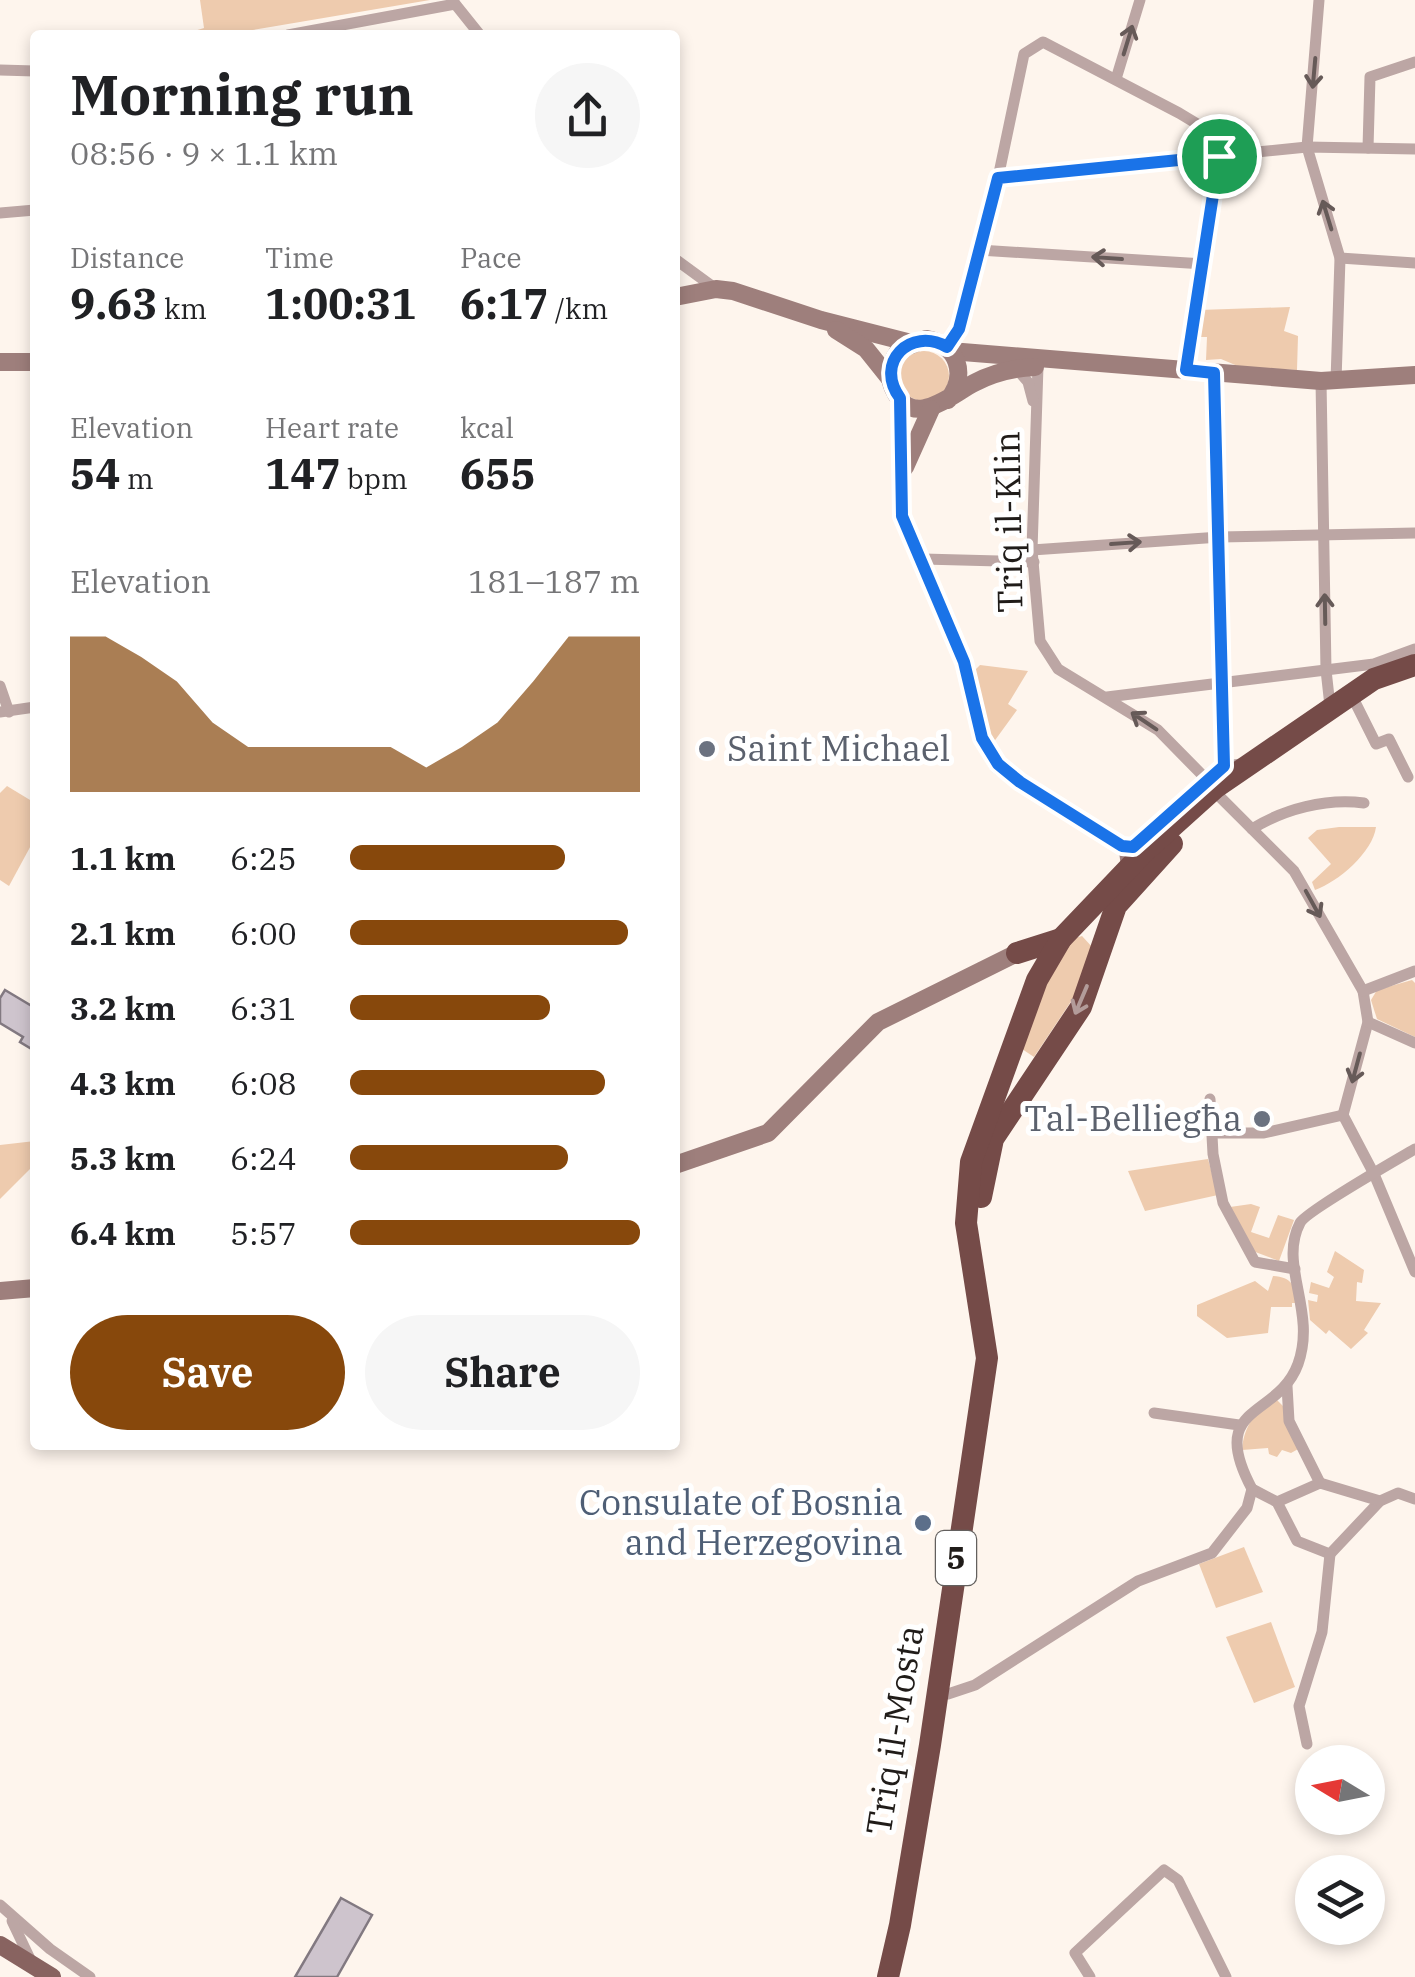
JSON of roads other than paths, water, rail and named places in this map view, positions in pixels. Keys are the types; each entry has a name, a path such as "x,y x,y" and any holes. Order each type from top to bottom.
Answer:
{"highway":[{"name":"5","path":"986,1139 1081,1006 1116,906 1236,764 1374,679 1415,665"},
{"name":"5","path":"986,1139 1009,1057 1037,980 1065,934 1132,852 1214,789 1354,700 1415,676"},
{"path":"1017,953 1091,927 1100,932 1101,942"},
{"path":"1017,953 1029,959 1037,980"},
{"path":"1009,1057 1012,1065 1026,1072 1040,1066"},
{"name":"Triq il-Mosta","path":"898,1977 915,1922 1000,1359 982,1233 986,1139"},
{"name":"Triq il-Mosta","path":"888,1977 900,1925 959,1534 980,1426 987,1358 966,1223 971,1162 986,1139"}],"main road":[{"path":"0,1941 52,1977"}],"street":[{"path":"1116,79 1140,0"},
{"path":"1320,0 1307,146 1340,258 1328,381 1324,536 1330,706"},
{"path":"313,30 453,2 476,30"},
{"path":"948,349 959,329 998,178 1024,54 1043,42 1242,152"},
{"path":"1368,148 1370,77 1415,62"},
{"path":"0,70 30,71"},
{"path":"998,178 1307,146 1415,149"},
{"path":"1186,370 1219,156"},
{"path":"0,213 30,210"},
{"path":"979,250 1204,264"},
{"path":"1340,258 1415,263"},
{"path":"680,263 716,290"},
{"path":"680,296 733,291 821,320 911,343"},
{"path":"821,320 866,350 900,398 914,408 930,409 973,384 1016,368 1065,362"},
{"path":"890,379 893,359 911,343 926,339 948,349 1214,373 1328,381 1415,375"},
{"path":"948,349 959,370 959,381 948,400"},
{"path":"0,362 30,362"},
{"name":"Triq il-Klin","path":"1038,366 1033,556 1040,641 1058,669 1158,730 1294,870 1363,991"},
{"name":"Triq il-Klin","path":"1016,368 1028,382 1035,410"},
{"path":"1214,373 1224,680 1236,764"},
{"path":"900,398 902,516 964,662 982,738 998,764 1132,852"},
{"path":"901,476 930,409"},
{"path":"923,559 1033,556 1220,536 1415,533"},
{"path":"1107,697 1374,664 1415,649"},
{"path":"0,686 4,712 30,708"},
{"path":"1354,700 1376,744 1389,738 1408,776"},
{"path":"1252,829 1273,816 1307,806 1364,803"},
{"path":"680,1163 768,1133 878,1022 1017,953"},
{"path":"1415,971 1363,991 1368,1022 1343,1114 1374,1174 1415,1272"},
{"path":"1368,1022 1415,1044"},
{"path":"1210,1100 1214,1154 1224,1204 1255,1262 1295,1269"},
{"path":"1214,1133 1264,1133 1343,1114"},
{"path":"1320,1483 1290,1421 1288,1386 1306,1329 1290,1248 1302,1218 1415,1149"},
{"path":"0,1291 30,1288"},
{"path":"948,1694 975,1685 1138,1581 1212,1553 1247,1508 1252,1489 1238,1442 1239,1425 1250,1411 1288,1386"},
{"path":"1154,1413 1239,1425"},
{"path":"1278,1502 1320,1483 1380,1501"},
{"path":"1252,1489 1278,1502 1297,1541 1330,1554"},
{"path":"1307,1744 1300,1706 1322,1632 1330,1554 1380,1501 1398,1493 1415,1499"},
{"path":"1090,1977 1075,1953 1164,1870 1178,1880 1226,1977"},
{"path":"0,1906 32,1963"},
{"path":"0,1941 10,1918"},
{"path":"10,1918 90,1977"}],"place":[{"name":"Saint Michael","path":"707,749"},
{"name":"Tal-Belliegħa","path":"1262,1119"},
{"name":"Consulate of Bosnia and Herzegovina","path":"923,1523"}]}
